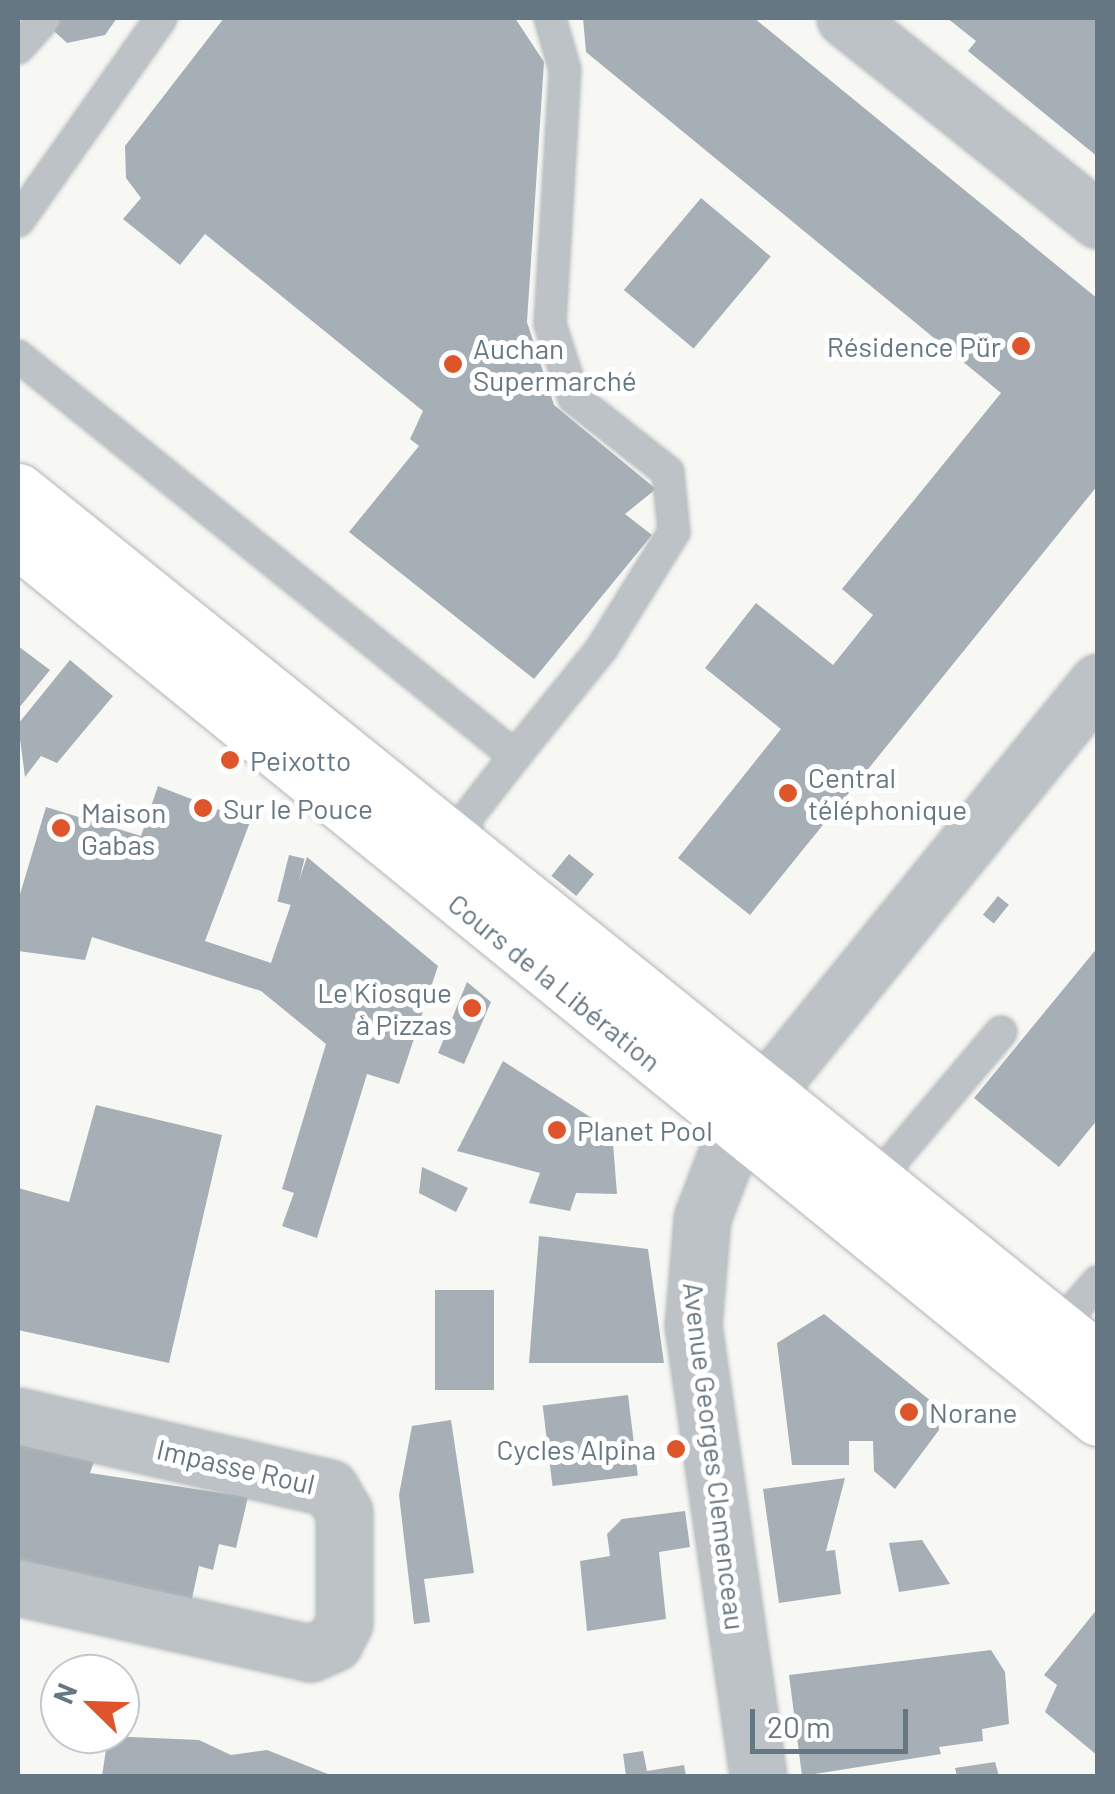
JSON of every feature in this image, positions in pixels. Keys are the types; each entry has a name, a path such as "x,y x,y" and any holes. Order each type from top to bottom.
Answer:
{"main road":[{"name":"Cours de la Libération","path":"18,492 470,854 1098,1418"},
{"name":"Cours de la Libération","path":"18,540 752,1109 1098,1360"}],"street":[{"path":"846,18 1098,220"},
{"name":"Avenue Georges Clemenceau","path":"758,1776 692,1278 702,1218 752,1109 1098,682"},
{"name":"Impasse Roul","path":"18,1416 330,1488 344,1512 344,1623 334,1643 310,1653 18,1587"}],"lane":[{"path":"18,48 46,18"},
{"path":"23,214 160,18"},
{"path":"470,854 466,819 602,648 674,532 668,472 574,398 550,324 565,70 550,18"},
{"path":"18,356 515,756"},
{"path":"892,1161 1002,1032"},
{"path":"1075,1308 1098,1282"}],"building":[{"path":"40,18 117,18 105,35 67,43"},
{"name":"Auchan Supermarché","path":"224,18 515,18 544,62 527,322 554,405 656,489 625,514 652,535 534,679 349,532 419,446 410,439 423,411 205,234 180,265 123,219 141,198 126,178 125,146"},
{"name":"Résidence Pür","path":"583,18 754,18 1098,299 1098,485 750,915 678,858 781,729 705,668 756,603 833,665 873,615 842,589 1001,393 586,52"},
{"path":"947,18 1098,18 1098,157 968,51 976,41"},
{"path":"701,198 771,256 694,348 624,290"},
{"path":"18,646 50,670 18,709"},
{"path":"70,660 113,696 57,763 41,756 25,777 18,724"},
{"path":"158,786 250,822 205,941 271,963 307,857 438,966 399,1084 367,1074 317,1238 282,1226 294,1193 282,1189 326,1044 261,991 92,937 85,960 18,951 18,901 46,807 141,836"},
{"path":"569,854 594,874 576,896 551,876"},
{"path":"289,855 305,859 293,905 277,902"},
{"path":"998,896 1009,905 994,923 983,915"},
{"path":"1098,947 1098,1119 1059,1167 974,1098"},
{"path":"467,982 491,1002 464,1064 438,1053"},
{"path":"503,1061 612,1131 617,1194 576,1193 570,1211 529,1203 540,1173 457,1151"},
{"path":"96,1105 222,1135 169,1363 18,1330 18,1188 69,1202"},
{"path":"422,1167 468,1188 456,1212 419,1193"},
{"path":"539,1236 648,1249 664,1363 529,1363"},
{"path":"435,1290 494,1290 494,1390 435,1390"},
{"path":"824,1314 937,1406 939,1430 895,1489 874,1471 873,1441 849,1441 849,1465 792,1465 777,1343"},
{"path":"628,1395 638,1475 553,1486 543,1405"},
{"path":"451,1420 474,1573 424,1579 430,1622 414,1624 399,1495 412,1426"},
{"path":"18,1440 95,1459 90,1473 248,1497 236,1548 219,1544 213,1570 199,1566 188,1617 18,1577"},
{"path":"845,1478 826,1551 835,1550 841,1594 779,1603 763,1489"},
{"path":"685,1511 690,1547 659,1552 666,1619 587,1631 580,1561 610,1556 607,1534 622,1519"},
{"path":"922,1540 950,1584 899,1592 889,1543"},
{"path":"1098,1608 1098,1756 1045,1712 1057,1685 1044,1675"},
{"path":"991,1650 1005,1672 1009,1724 982,1729 983,1741 939,1747 941,1754 802,1776 789,1675"},
{"path":"140,1737 199,1740 231,1755 267,1750 333,1776 102,1776 105,1754 140,1754"},
{"path":"643,1751 647,1771 684,1765 686,1776 626,1776 623,1754"},
{"path":"995,1762 999,1776 957,1776 955,1768"}],"place":[{"name":"Résidence Pür","path":"1021,346"},
{"name":"Auchan Supermarché","path":"453,364"},
{"name":"Peixotto","path":"230,760"},
{"name":"Central téléphonique","path":"788,793"},
{"name":"Sur le Pouce","path":"203,808"},
{"name":"Maison Gabas","path":"61,828"},
{"name":"Le Kiosque à Pizzas","path":"472,1008"},
{"name":"Planet Pool","path":"557,1130"},
{"name":"Norane","path":"909,1412"},
{"name":"Cycles Alpina","path":"676,1449"}]}
